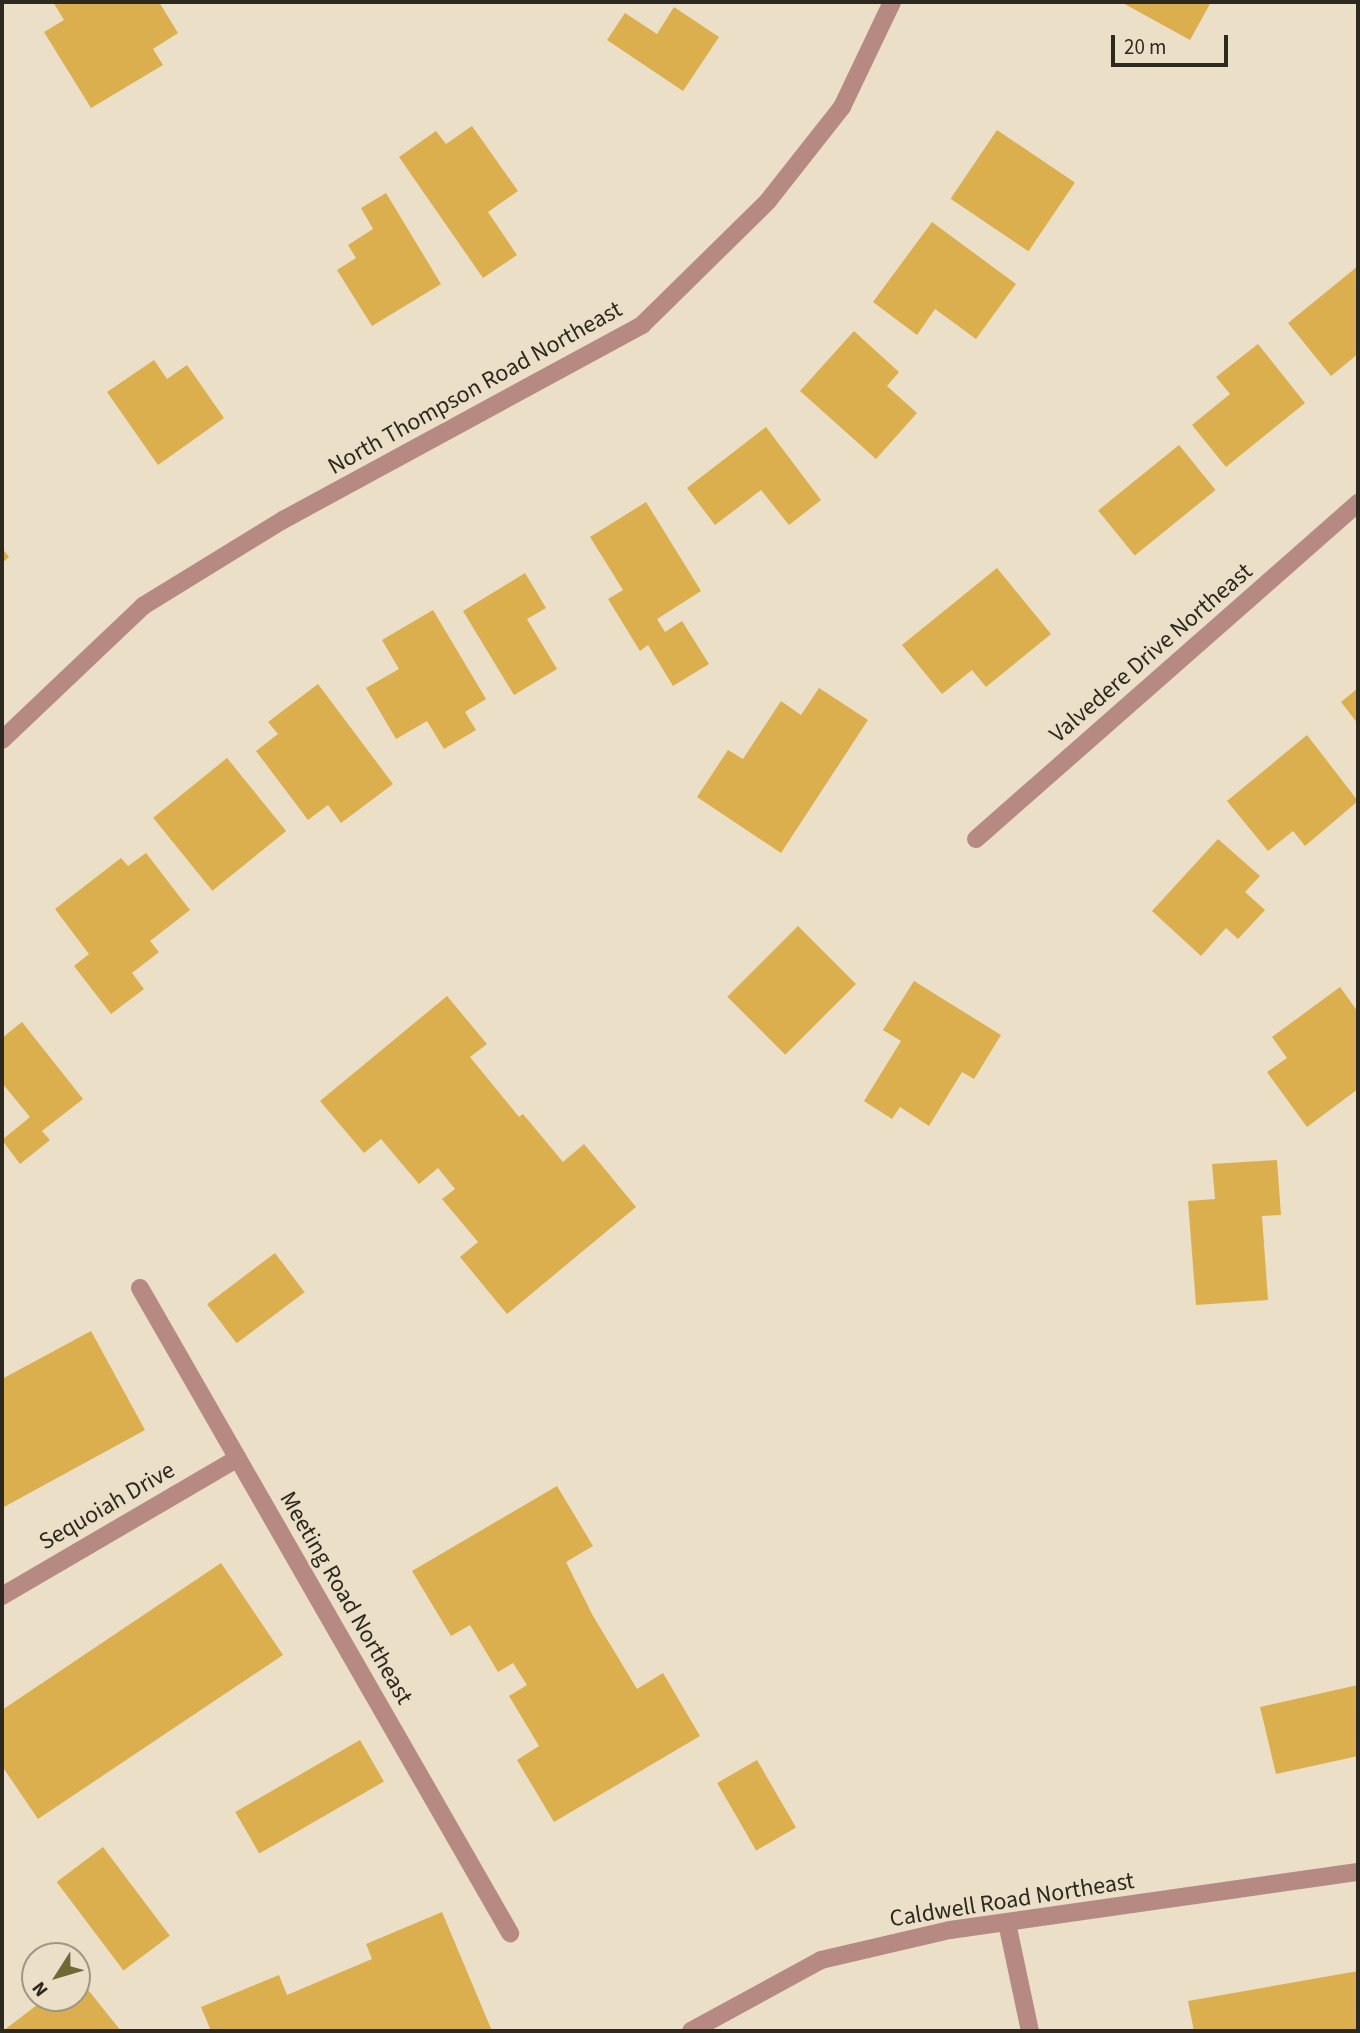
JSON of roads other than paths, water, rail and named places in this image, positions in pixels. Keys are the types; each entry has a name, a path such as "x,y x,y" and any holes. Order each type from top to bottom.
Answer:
{"street":[{"name":"North Thompson Road Northeast","path":"2,740 143,606 283,520 528,392 642,325 768,201 842,107 892,2"},
{"name":"Valvedere Drive Northeast","path":"976,839 1358,503"},
{"name":"Meeting Road Northeast","path":"140,1288 510,1933"},
{"name":"Sequoiah Drive","path":"2,1596 238,1458"},
{"name":"Caldwell Road Northeast","path":"691,2031 821,1960 1007,1923 1358,1872"},
{"path":"1007,1923 1030,2031"}]}
